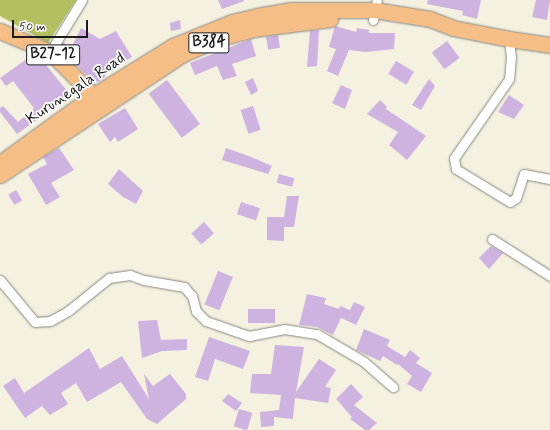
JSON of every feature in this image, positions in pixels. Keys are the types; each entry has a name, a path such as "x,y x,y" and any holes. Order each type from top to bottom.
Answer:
{"main road":[{"name":"Kurunegala Road","path":"0,175 173,46 232,22 291,10 375,10 453,28 550,45"},
{"name":"B27-12","path":"0,31 50,52 99,100"},
{"name":"Kurunegala Road","path":"0,163 99,100"}],"street":[{"path":"50,52 82,0"},
{"path":"509,39 511,57 509,79 454,158 456,169 510,202 516,198 524,174 550,179"},
{"path":"492,239 550,276"},
{"path":"0,280 20,308 35,322 50,321 68,310 110,278 130,275 144,280 184,287 192,296 196,311 206,321 249,336 284,329 317,334 363,361 393,386"}],"green space":[{"path":"0,0 76,0 48,43 0,16"}],"building":[{"path":"218,0 244,0 244,1 222,9"},
{"path":"428,0 481,0 477,19 462,15 463,11 427,4"},
{"path":"536,0 550,0 547,20 532,17"},
{"path":"180,20 181,29 171,31 170,23"},
{"path":"335,26 356,32 357,28 369,30 369,33 395,33 394,49 366,52 349,50 338,76 327,71 336,49 329,47"},
{"path":"81,28 100,39 116,31 132,57 119,65 114,57 104,78 98,82 89,78 59,48 63,42 71,48"},
{"path":"319,30 317,66 307,67 310,31"},
{"path":"278,35 280,48 268,50 266,37"},
{"path":"251,39 256,56 232,64 237,76 223,80 217,66 195,75 190,63"},
{"path":"447,41 460,58 444,69 432,52"},
{"path":"31,56 37,63 42,60 72,97 40,115 41,117 17,134 0,112 0,108 3,106 18,122 34,108 13,81 6,86 0,78"},
{"path":"396,61 414,72 406,85 388,74"},
{"path":"253,78 258,91 251,95 245,82"},
{"path":"429,79 435,86 421,110 412,105"},
{"path":"167,80 200,124 182,138 149,94"},
{"path":"341,85 352,90 345,109 332,103"},
{"path":"509,95 524,105 514,119 498,112"},
{"path":"380,100 387,107 386,109 426,136 407,160 389,145 398,132 367,114"},
{"path":"253,106 261,130 248,134 241,110"},
{"path":"125,108 138,129 118,142 115,137 110,142 98,124"},
{"path":"59,148 74,170 51,183 60,197 46,205 28,174 47,164 43,157"},
{"path":"226,148 272,166 268,174 222,160"},
{"path":"119,169 143,191 136,204 123,197 108,184"},
{"path":"279,174 294,178 292,187 277,183"},
{"path":"16,190 22,200 14,205 8,195"},
{"path":"287,196 299,196 294,227 284,227 284,241 267,240 267,217 284,217"},
{"path":"241,202 260,208 256,221 237,214"},
{"path":"204,222 214,233 201,245 191,233"},
{"path":"491,246 503,253 489,269 479,258"},
{"path":"218,271 233,277 219,310 205,304"},
{"path":"307,294 326,298 324,304 339,309 340,306 350,310 354,302 365,307 356,325 341,318 333,335 317,327 299,325"},
{"path":"248,309 275,309 275,323 248,323"},
{"path":"157,320 161,340 187,339 187,350 162,351 142,358 138,321"},
{"path":"364,329 390,340 387,346 405,357 410,350 420,358 416,363 432,373 421,392 407,384 412,376 398,364 397,365 383,356 380,361 356,350"},
{"path":"209,337 250,351 243,369 215,359 208,381 195,377"},
{"path":"275,345 304,347 296,392 319,359 336,370 325,387 331,388 328,403 295,398 293,419 274,417 274,426 261,427 260,412 279,410 281,395 250,393 252,374 271,374"},
{"path":"89,348 100,369 122,356 149,399 144,374 153,386 170,374 186,394 186,399 157,424 147,419 121,382 87,402 76,383 61,393 68,404 50,415 42,406 25,418 3,386 15,378 24,393"},
{"path":"351,384 363,397 354,405 377,423 369,430 365,430 350,419 352,417 336,399"},
{"path":"228,394 242,403 236,411 222,401"},
{"path":"239,409 252,413 247,430 234,426"}]}
